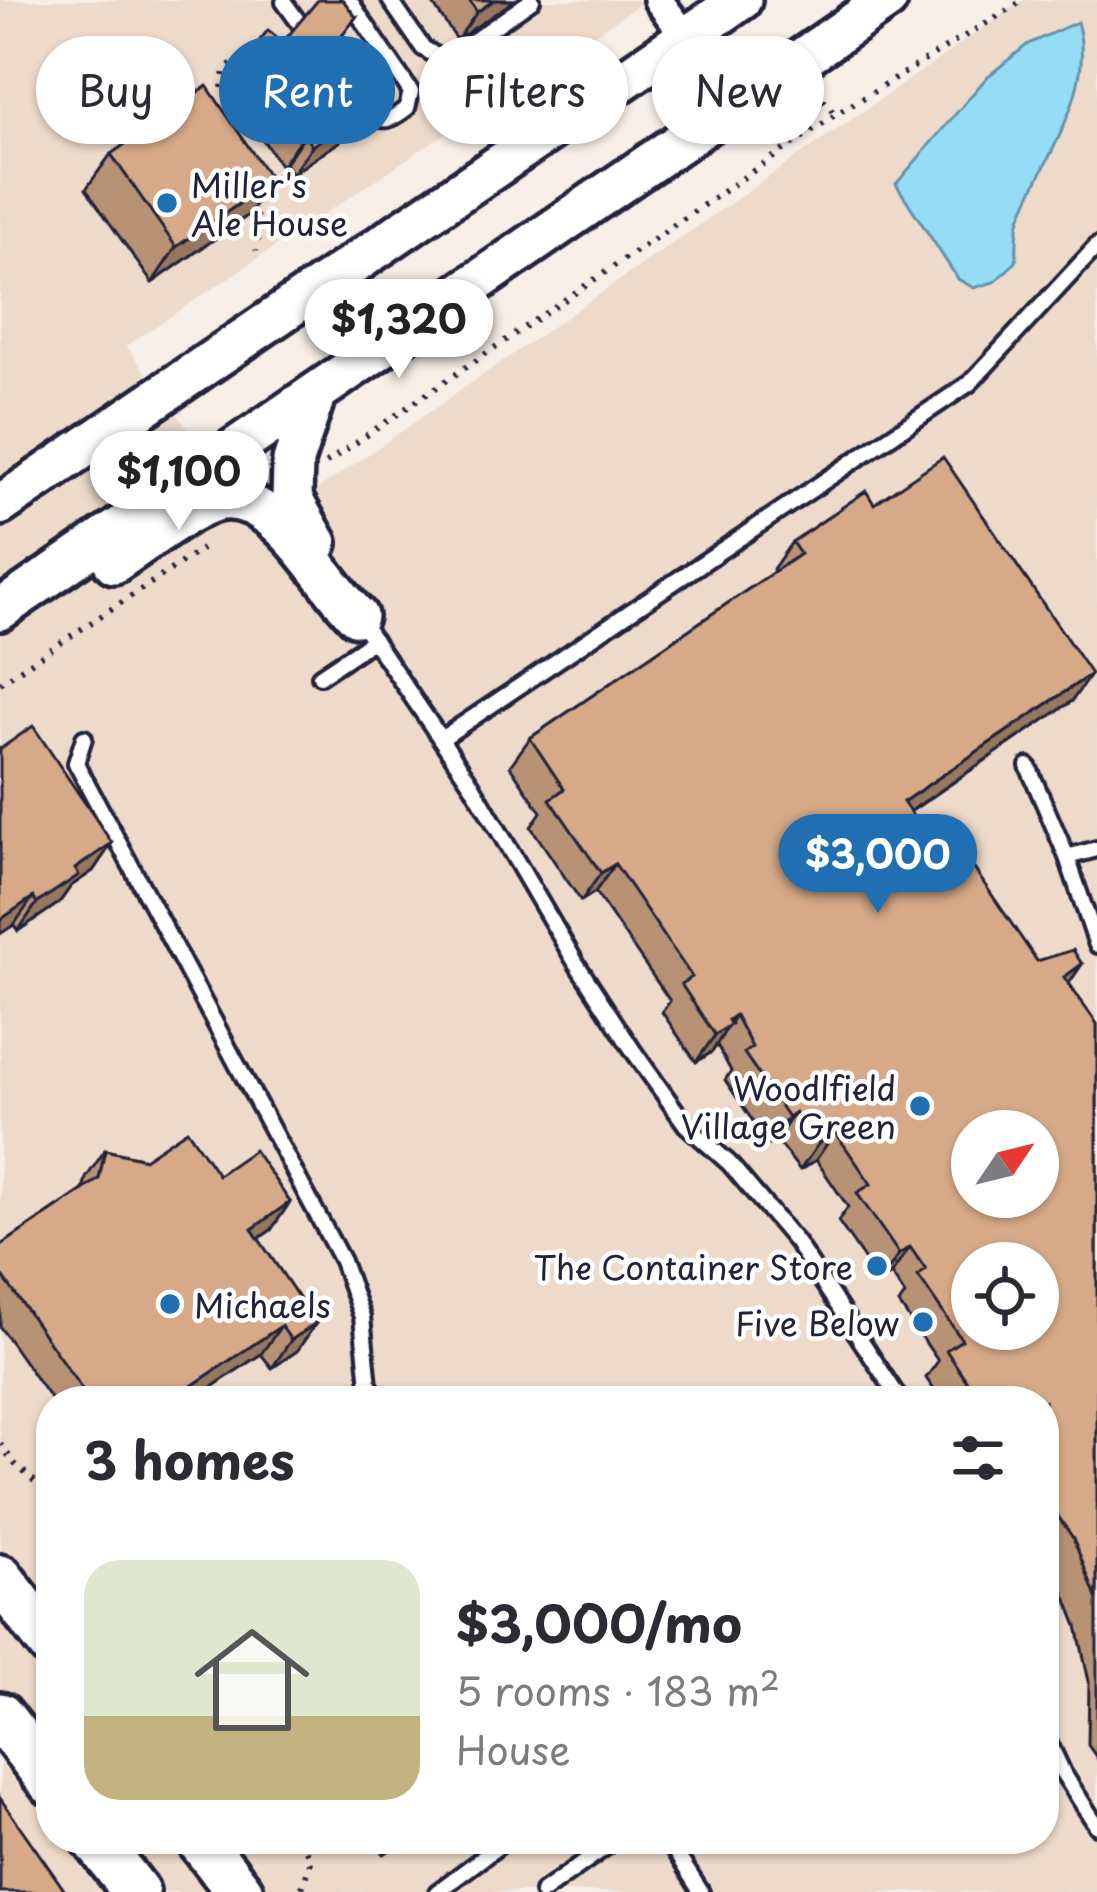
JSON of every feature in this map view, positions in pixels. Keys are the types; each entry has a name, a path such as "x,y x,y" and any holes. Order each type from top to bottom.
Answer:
{"main road":[{"path":"691,36 741,0"},
{"path":"824,44 887,0"},
{"path":"0,505 652,63"},
{"path":"0,610 679,144"},
{"path":"316,393 293,461 292,499 366,628"},
{"path":"0,640 204,506 232,499 252,503 278,520 366,628"},
{"path":"0,1577 36,1624"},
{"path":"0,1715 36,1762"},
{"path":"107,1854 136,1892"},
{"path":"211,1854 240,1892"}],"street":[{"path":"658,0 685,36"}],"lane":[{"path":"284,2 359,106 388,119 407,108 411,92 350,0"},
{"path":"390,0 422,48 445,61 532,0"},
{"path":"442,740 970,383 1097,246"},
{"path":"320,676 366,628 442,740 634,1052 686,1125 729,1162 796,1242 891,1386"},
{"path":"84,738 76,763 342,1261 362,1317 370,1386"},
{"path":"1028,766 1067,857 1097,945"},
{"path":"1067,857 1097,849"},
{"path":"1059,1765 1097,1826"},
{"path":"437,1892 488,1854"},
{"path":"542,1892 596,1854"},
{"path":"677,1854 701,1892"}],"path":[{"path":"292,487 836,116 1024,0"},
{"path":"248,205 261,224 256,250"},
{"path":"0,683 202,548"},
{"path":"0,1444 36,1483"},
{"path":"304,1892 310,1864 307,1854"}],"shaded area":[{"path":"0,0 646,0 592,36 419,36 419,144 430,144 126,346 262,528 816,144 824,144 824,139 1024,0 1097,0 1097,1892 0,1892"}],"water":[{"path":"1077,22 1080,72 1074,97 1019,221 1016,262 994,282 974,288 958,279 896,184 987,77 1028,44"}],"building":[{"path":"318,0 343,0 356,17 341,36 288,36"},
{"path":"469,0 494,0 477,12"},
{"path":"207,86 219,104 219,144 247,144 272,181 176,247 111,154 125,144 195,144 195,94"},
{"name":"Woodlfield Village Green","path":"943,457 1091,674 903,802 947,866 964,854 1037,961 1073,950 1082,964 1064,977 1097,1024 1097,1600 1073,1538 1059,1518 1059,1386 970,1386 946,1350 1059,1350 1059,1242 951,1242 951,1324 918,1276 926,1270 910,1247 899,1254 857,1193 871,1184 835,1132 819,1143 795,1112 788,1117 744,1053 752,1047 735,1015 715,1035 681,984 692,977 615,864 601,873 550,799 564,789 530,738 800,554 792,542 866,491 874,504"},
{"path":"33,726 112,843 75,869 79,875 37,903 33,897 0,920 0,749"},
{"name":"Michaels","path":"187,1130 218,1175 254,1150 290,1202 252,1229 316,1323 291,1340 281,1326 191,1386 80,1386 0,1272 0,1246 99,1179 105,1150 144,1159"},
{"path":"0,1798 65,1891 0,1892"}],"place":[{"name":"Miller's Ale House","path":"167,203"},
{"name":"Woodlfield Village Green","path":"920,1106"},
{"name":"The Container Store","path":"877,1266"},
{"name":"Michaels","path":"170,1304"},
{"name":"Five Below","path":"923,1322"}]}
